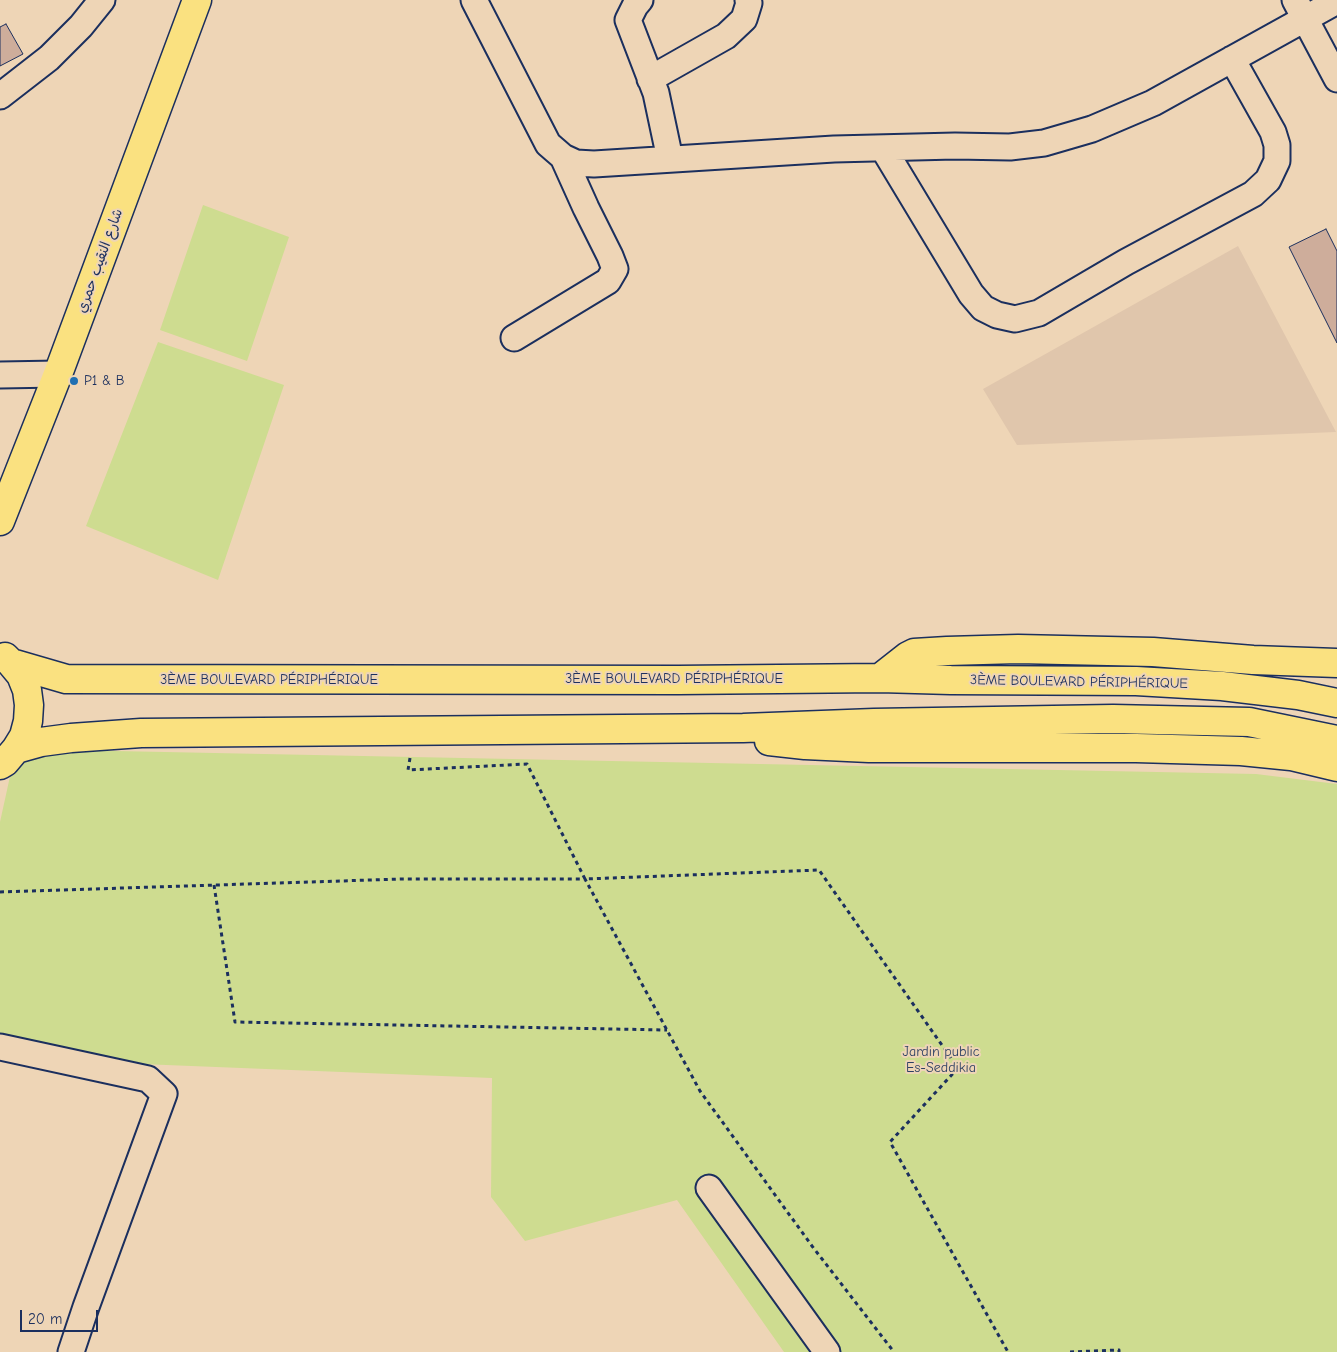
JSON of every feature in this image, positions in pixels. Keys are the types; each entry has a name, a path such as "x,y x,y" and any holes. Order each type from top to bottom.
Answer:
{"main road":[{"name":"شارع النقيب حمري","path":"0,521 58,374 197,0"},
{"path":"880,678 914,653 947,651 1153,652 1253,660 1337,663"},
{"name":"3ÈME BOULEVARD PÉRIPHÉRIQUE","path":"6,658 66,679 678,680 880,678 1136,680 1231,687 1298,695 1337,703"},
{"path":"6,658 21,675 29,705 28,721 24,736 8,757"},
{"path":"8,757 41,742 140,733 743,728 1112,718 1249,722 1337,740"},
{"path":"743,728 763,739 805,745 869,748 1136,748 1241,751 1291,756 1337,767"}],"street":[{"path":"0,96 49,58 81,26 102,0"},
{"path":"474,0 548,144 563,157 576,163 594,164 834,148 1010,147 1044,143 1092,129 1152,103 1232,59 1300,9 1337,1"},
{"path":"640,0 628,20 656,93 670,159"},
{"path":"650,79 726,36 744,18 749,3 748,0"},
{"path":"1300,9 1337,80"},
{"path":"883,148 971,294 983,308 997,315 1015,318 1039,313 1126,262 1252,194 1268,180 1277,161 1277,145 1273,132 1232,59"},
{"path":"514,338 608,281 615,269 563,157"},
{"path":"0,375 58,374"},
{"path":"0,1047 148,1079 164,1094 71,1352"},
{"path":"709,1188 827,1352"}],"path":[{"path":"413,731 408,770 527,764 585,879 700,1091 812,1246 894,1352"},
{"path":"0,892 402,879 585,879 819,870 958,1068 890,1142 1008,1352"},
{"path":"214,886 235,1022 667,1030"},
{"path":"1070,1352 1119,1350 1119,1352"}],"shaded area":[{"path":"1238,246 1336,432 1017,445 983,389"}],"green space":[{"path":"203,205 289,237 247,361 160,330"},
{"path":"158,342 284,385 218,580 86,526"},
{"name":"Jardin public Es-Seddikia","path":"16,749 1256,774 1337,784 1337,1352 784,1352 677,1200 525,1241 491,1197 492,1078 141,1064 0,1044 0,822"}],"building":[{"path":"6,24 23,54 0,66 0,27"},
{"path":"1326,229 1337,251 1337,343 1289,247"}],"place":[{"name":"P1 & B","path":"74,381"}]}
